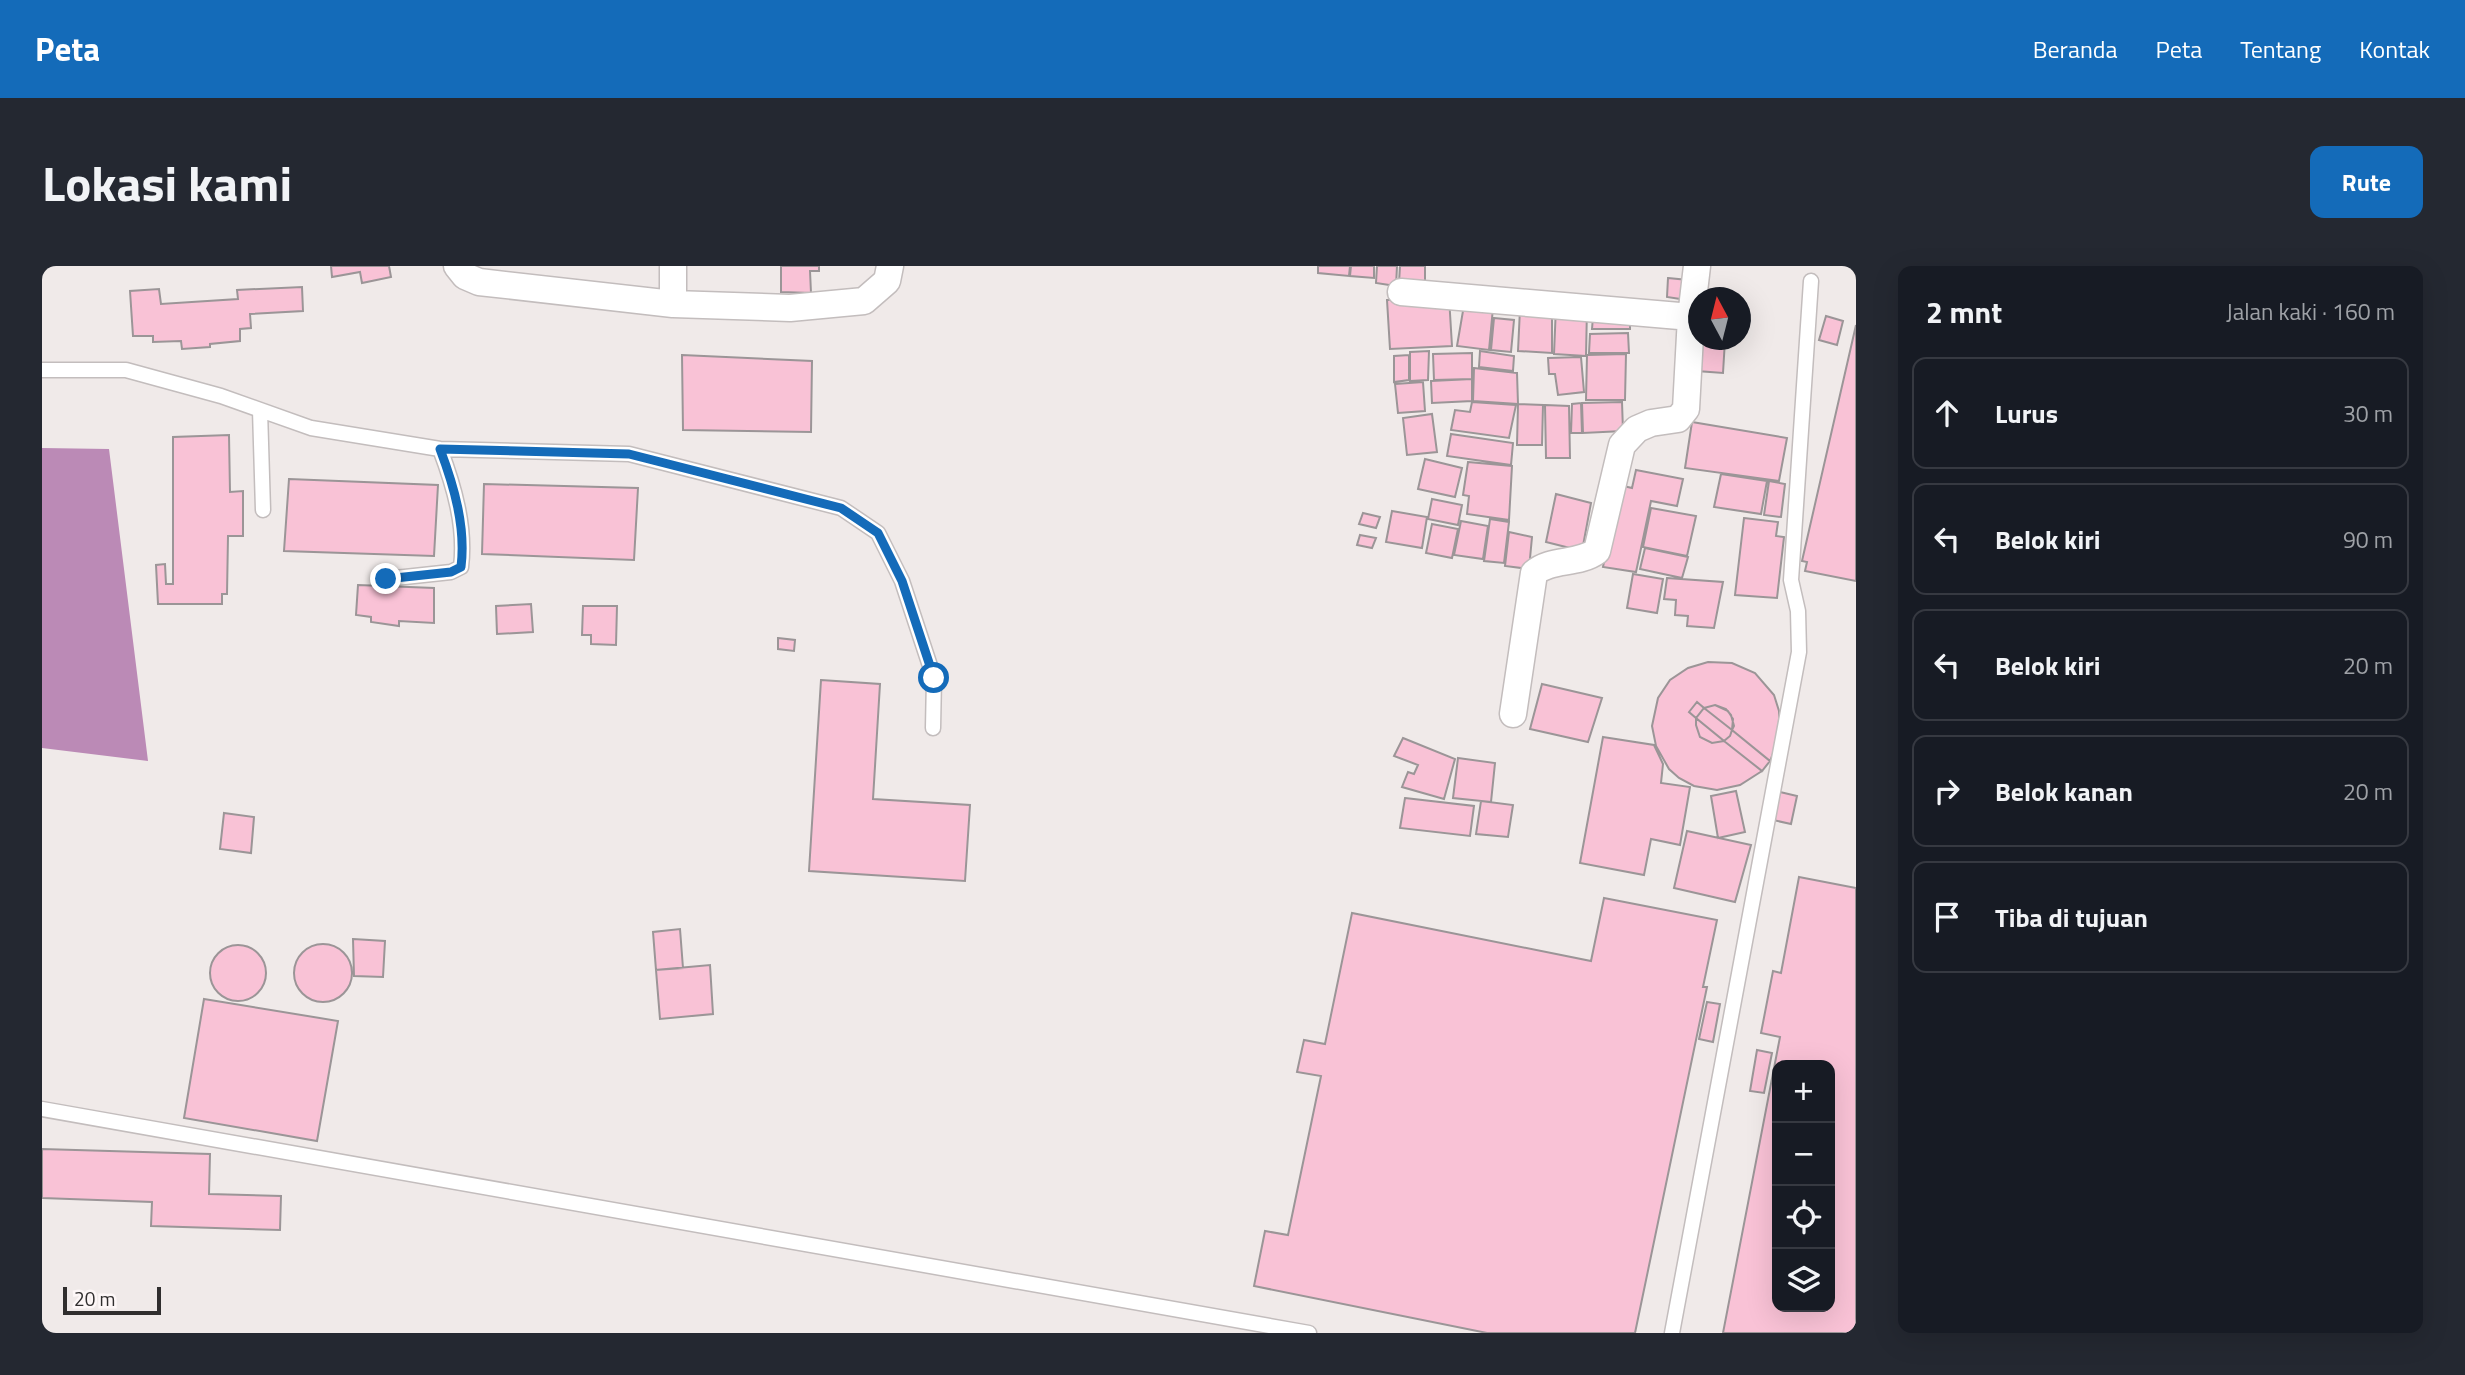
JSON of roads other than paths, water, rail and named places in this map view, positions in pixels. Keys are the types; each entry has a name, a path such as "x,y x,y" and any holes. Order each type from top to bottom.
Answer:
{"street":[{"path":"457,266 465,276 479,282 673,304 790,308 864,301 887,281 890,266"},
{"path":"673,266 673,304"},
{"path":"1695,287 1697,266"},
{"path":"1401,292 1688,317"},
{"path":"1513,714 1534,573 1542,566 1587,559 1597,551 1622,445 1637,429 1651,423 1678,419 1686,409 1689,350"}],"lane":[{"path":"1672,1333 1799,652 1798,611 1791,580 1811,281"},
{"path":"42,370 126,370 221,396 311,428 440,449 629,454 841,508 878,533 902,581 934,678 933,728"},
{"path":"260,410 263,510"},
{"path":"386,579 451,572 461,567 463,551 454,487 440,449"},
{"path":"42,1109 1309,1333"}]}
